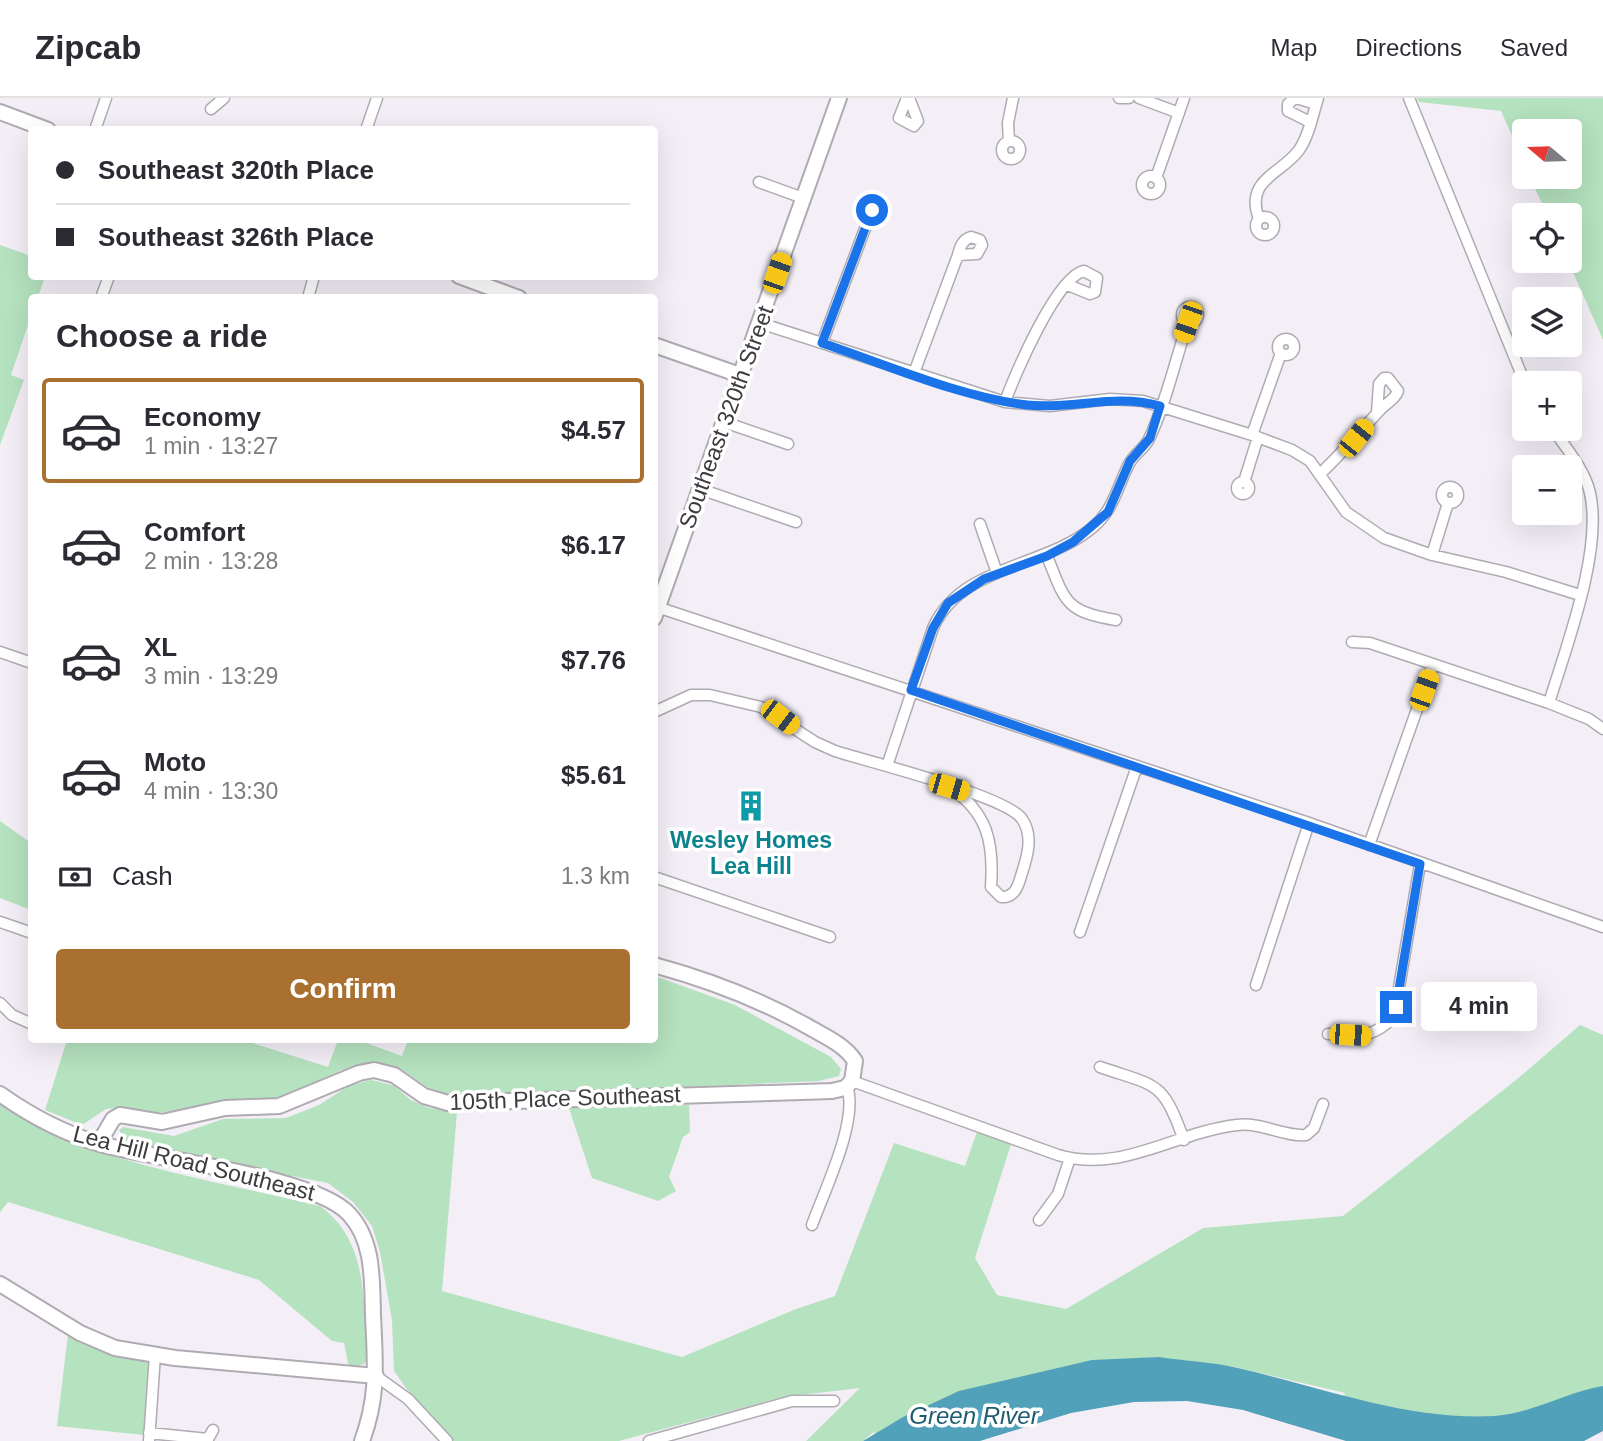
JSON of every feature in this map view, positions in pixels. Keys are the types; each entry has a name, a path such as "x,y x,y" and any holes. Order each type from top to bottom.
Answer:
{"street":[{"path":"96,126 106,98"},
{"path":"211,109 224,98"},
{"path":"367,126 377,98"},
{"name":"Southeast 320th Street","path":"658,605 839,98"},
{"path":"1009,141 1008,123 1013,98"},
{"path":"1119,98 1129,98"},
{"path":"1139,98 1179,113"},
{"path":"1156,178 1184,98"},
{"path":"1259,219 1255,209 1260,188 1275,169 1299,150 1310,122 1317,101 1296,98 1288,104 1288,111 1310,122"},
{"path":"1409,98 1520,371"},
{"path":"0,112 37,126"},
{"path":"759,182 803,198"},
{"path":"822,343 872,210"},
{"path":"914,373 958,255"},
{"path":"470,280 508,294"},
{"path":"1005,402 1027,346 1068,285"},
{"path":"887,766 911,690 943,610 963,590 997,573 1047,556 1084,534 1108,512 1130,461 1150,438 1188,322"},
{"path":"760,323 1005,402 1051,406 1125,399 1160,406 1255,436 1298,453 1321,473 1340,505 1357,522 1384,538 1432,555 1506,572 1580,595"},
{"path":"658,346 740,375"},
{"path":"1244,482 1255,436 1281,353"},
{"path":"1321,473 1377,414"},
{"path":"724,422 788,444"},
{"path":"1549,703 1580,595 1591,538 1590,491 1561,441"},
{"path":"700,489 796,522"},
{"path":"1432,555 1448,503"},
{"path":"980,524 997,573"},
{"path":"1047,556 1062,595 1072,606 1088,616 1116,621"},
{"path":"658,612 911,690 1309,823 1603,927"},
{"path":"1352,642 1370,643 1549,703 1581,715 1603,729"},
{"path":"0,652 28,662"},
{"path":"1369,845 1433,664"},
{"path":"658,710 699,694 761,707 815,742 994,800 1019,814 1025,822 1028,835 1027,859 1019,882 1013,893 1007,897 1001,897 991,887 991,845 981,817 949,787"},
{"path":"1080,932 1137,766"},
{"path":"1256,985 1309,823"},
{"path":"1328,1034 1365,1036 1380,1031 1394,1017 1420,864"},
{"path":"658,878 830,937"},
{"path":"0,922 28,932"},
{"path":"658,966 740,991 830,1040 849,1053 855,1061 850,1084 849,1118 813,1225"},
{"path":"0,1003 12,1015 28,1022"},
{"path":"1100,1067 1161,1091 1169,1101 1184,1140"},
{"name":"105th Place Southeast","path":"99,1143 113,1119 120,1115 160,1122 225,1108 279,1106 359,1073 374,1070 401,1078 432,1099 458,1103 817,1092 850,1084"},
{"path":"850,1084 1070,1158 1091,1162 1112,1160 1242,1124 1267,1126 1304,1135 1312,1131 1323,1104"},
{"name":"Lea Hill Road Southeast","path":"0,1094 51,1126 99,1143 298,1187 340,1206 359,1227 366,1242 372,1290 376,1376"},
{"path":"1039,1220 1058,1194 1070,1158"},
{"path":"0,1284 80,1333 115,1348 155,1355 376,1376 408,1399 447,1441"},
{"path":"155,1355 149,1437 208,1439 213,1430"},
{"path":"362,1441 376,1394 376,1376"},
{"path":"649,1441 792,1401 834,1401"}],"green space":[{"path":"1417,98 1603,98 1603,340 1582,287 1580,287 1573,273 1582,273 1582,203 1542,203 1535,189 1582,189 1582,119 1512,119 1512,136 1501,111 1419,102"},
{"path":"0,245 28,255 28,280 44,280 39,294 28,294 28,325 11,375 24,380 0,445"},
{"path":"0,821 28,841 28,909 0,898"},
{"path":"658,977 735,1005 831,1057 841,1069 839,1076 819,1081 455,1097 427,1087 401,1069 362,1066 341,1070 293,1093 273,1098 155,1113 106,1109 82,1125 45,1110 66,1043 252,1043 328,1067 337,1043 366,1043 402,1056 407,1043 658,1043"},
{"path":"1580,1025 1603,1035 1603,1415 1553,1422 1339,1412 1345,1393 1235,1367 1153,1357 872,1441 875,1431 863,1441 806,1441 860,1388 783,1397 619,1441 454,1441 414,1399 394,1371 392,1320 380,1252 372,1226 353,1202 328,1183 140,1146 127,1142 119,1130 123,1127 174,1136 223,1119 286,1118 319,1105 350,1085 371,1080 393,1085 411,1100 429,1108 457,1112 442,1291 682,1357 796,1309 835,1296 894,1143 965,1166 977,1132 1011,1144 975,1258 997,1295 1066,1309 1203,1228 1343,1216 1516,1080"},
{"path":"0,1104 35,1125 113,1156 320,1206 336,1221 356,1256 364,1297 367,1360 364,1364 349,1368 344,1343 332,1341 259,1280 8,1202 0,1212"},
{"path":"689,1105 690,1132 683,1137 669,1177 676,1191 658,1201 592,1178 569,1108"},
{"path":"68,1334 151,1361 144,1435 57,1426"}],"water":[{"name":"Green River","path":"1159,1357 1228,1366 1398,1408 1463,1416 1509,1414 1603,1386 1603,1431 1584,1441 1346,1441 1243,1410 1187,1401 1134,1402 1071,1413 980,1441 863,1441 903,1417 959,1391 1092,1360"}],"place":[{"name":"Wesley Homes Lea Hill","path":"751,806"}],"route":[{"path":"872,210 822,343 970,393 1005,402 1051,406 1125,399 1160,406 1150,438 1130,461 1108,512 1073,542 1047,556 984,579 957,594 939,615 911,690 1309,823 1420,864 1396,1007"}]}
